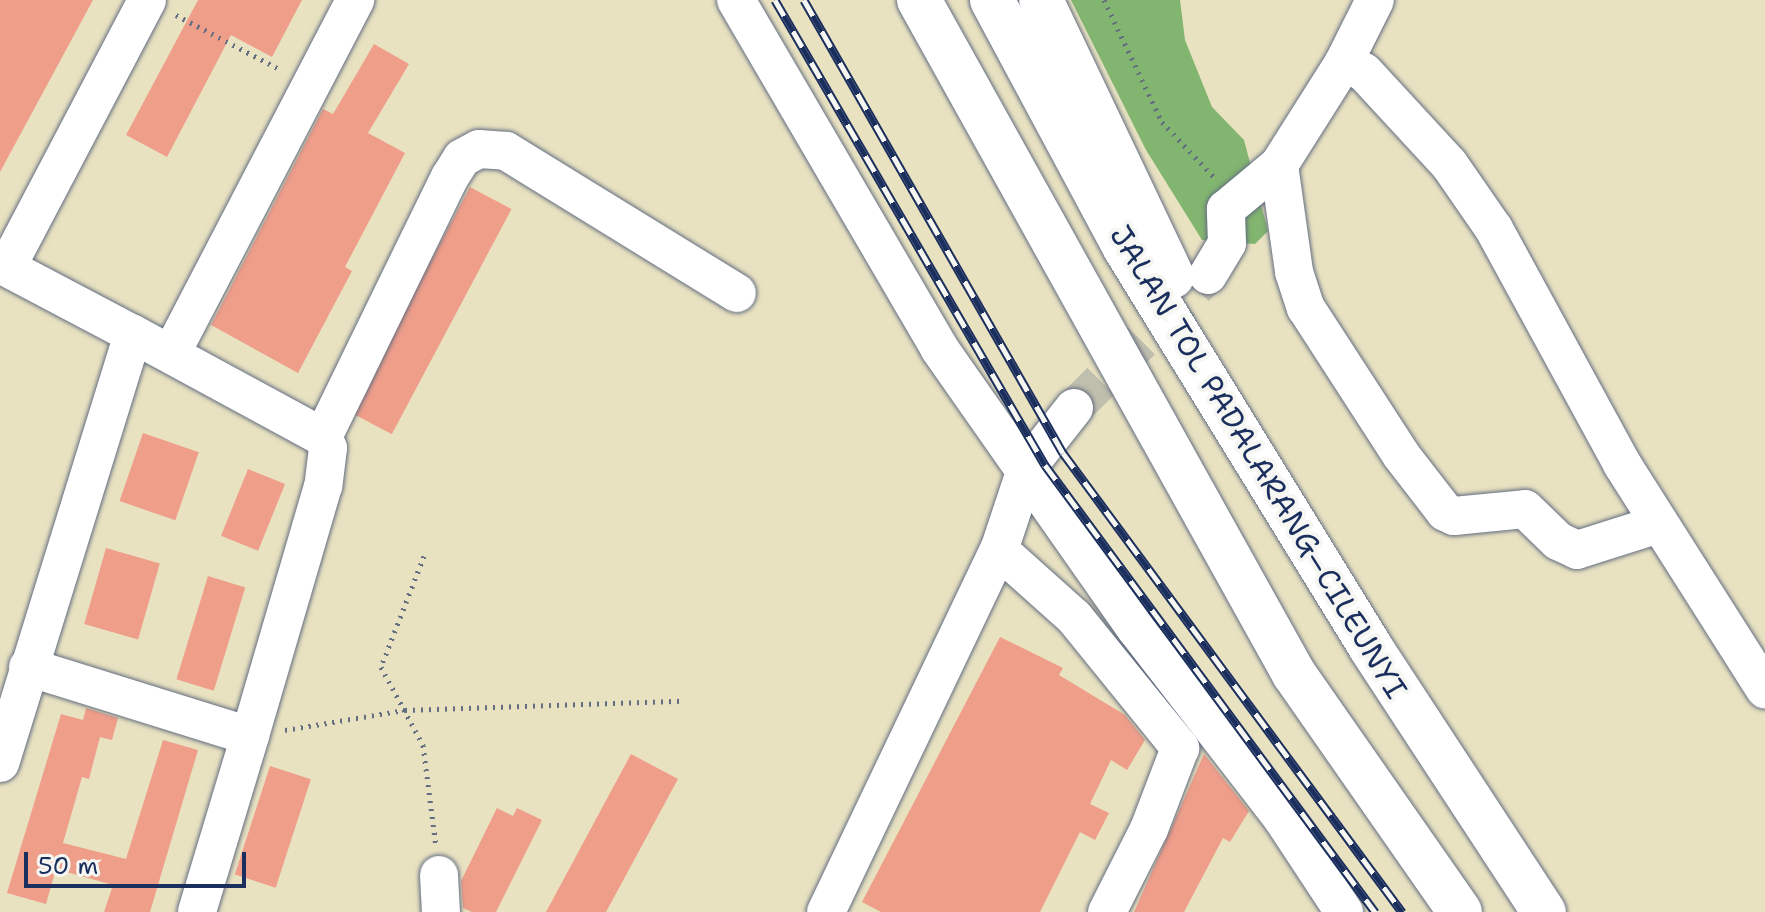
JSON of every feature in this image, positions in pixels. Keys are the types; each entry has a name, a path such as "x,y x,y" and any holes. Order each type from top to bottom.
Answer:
{"highway":[{"path":"919,0 1294,674 1460,912"},
{"name":"JALAN TOL PADALARANG–CILEUNYI","path":"992,0 1125,248 1256,456 1371,648 1544,912"},
{"path":"1041,0 1256,456"}],"street":[{"path":"172,352 355,0"},
{"path":"736,0 939,348 1136,629 1282,818 1344,912"},
{"path":"1208,275 1227,243 1226,209 1279,165 1344,62 1375,0"},
{"path":"154,4 3,266 172,352 323,437 330,459 197,912"},
{"path":"1344,62 1364,72 1449,164 1494,229 1659,524 1765,689"},
{"path":"323,437 450,177 462,158 479,149 506,151 737,293"},
{"path":"1279,165 1294,272 1312,319 1401,455 1445,512 1454,516 1525,509 1565,547 1577,550 1659,524"},
{"path":"0,763 133,334"},
{"path":"826,912 999,550 1026,469 1074,408"},
{"path":"999,550 1074,617 1180,748 1149,829 1107,912"},
{"path":"28,667 250,736"},
{"path":"439,875 441,912"}],"path":[{"path":"1104,0 1162,122 1220,184 1226,209"},
{"path":"154,4 311,85"},
{"path":"424,556 381,667 423,745 439,875"},
{"path":"250,736 405,710 682,701"}],"green space":[{"path":"1071,0 1180,0 1185,40 1212,107 1244,140 1268,231 1255,244 1202,240 1146,150"}],"building":[{"path":"0,0 93,0 0,172"},
{"path":"198,0 302,0 272,57 231,35 167,157 126,135"},
{"path":"374,44 409,64 368,133 405,153 345,267 352,271 298,373 211,325 323,109 333,114"},
{"path":"470,187 511,209 392,434 350,412"},
{"path":"143,433 199,452 175,520 120,501"},
{"path":"248,469 285,484 258,551 221,536"},
{"path":"106,548 160,563 138,639 84,624"},
{"path":"208,576 245,587 214,691 176,679"},
{"path":"1000,637 1063,668 1059,675 1125,715 1145,740 1127,770 1111,760 1090,804 1109,813 1095,840 1080,832 1040,912 881,912 862,902"},
{"path":"86,708 118,718 112,740 100,737 89,779 82,777 63,843 126,859 163,740 198,750 150,912 104,912 113,885 56,869 46,904 7,893 61,714 83,720"},
{"path":"631,754 678,779 606,912 546,912"},
{"path":"1204,754 1249,811 1230,842 1223,838 1184,912 1134,912"},
{"path":"270,766 311,779 276,888 235,874"},
{"path":"497,808 513,816 517,808 542,820 496,912 472,912 463,908 461,881"}],"tunnel":[{"path":"1074,408 1208,275"}],"railway":[{"path":"775,0 1045,465 1375,912"},
{"path":"804,0 1063,453 1402,912"}]}
